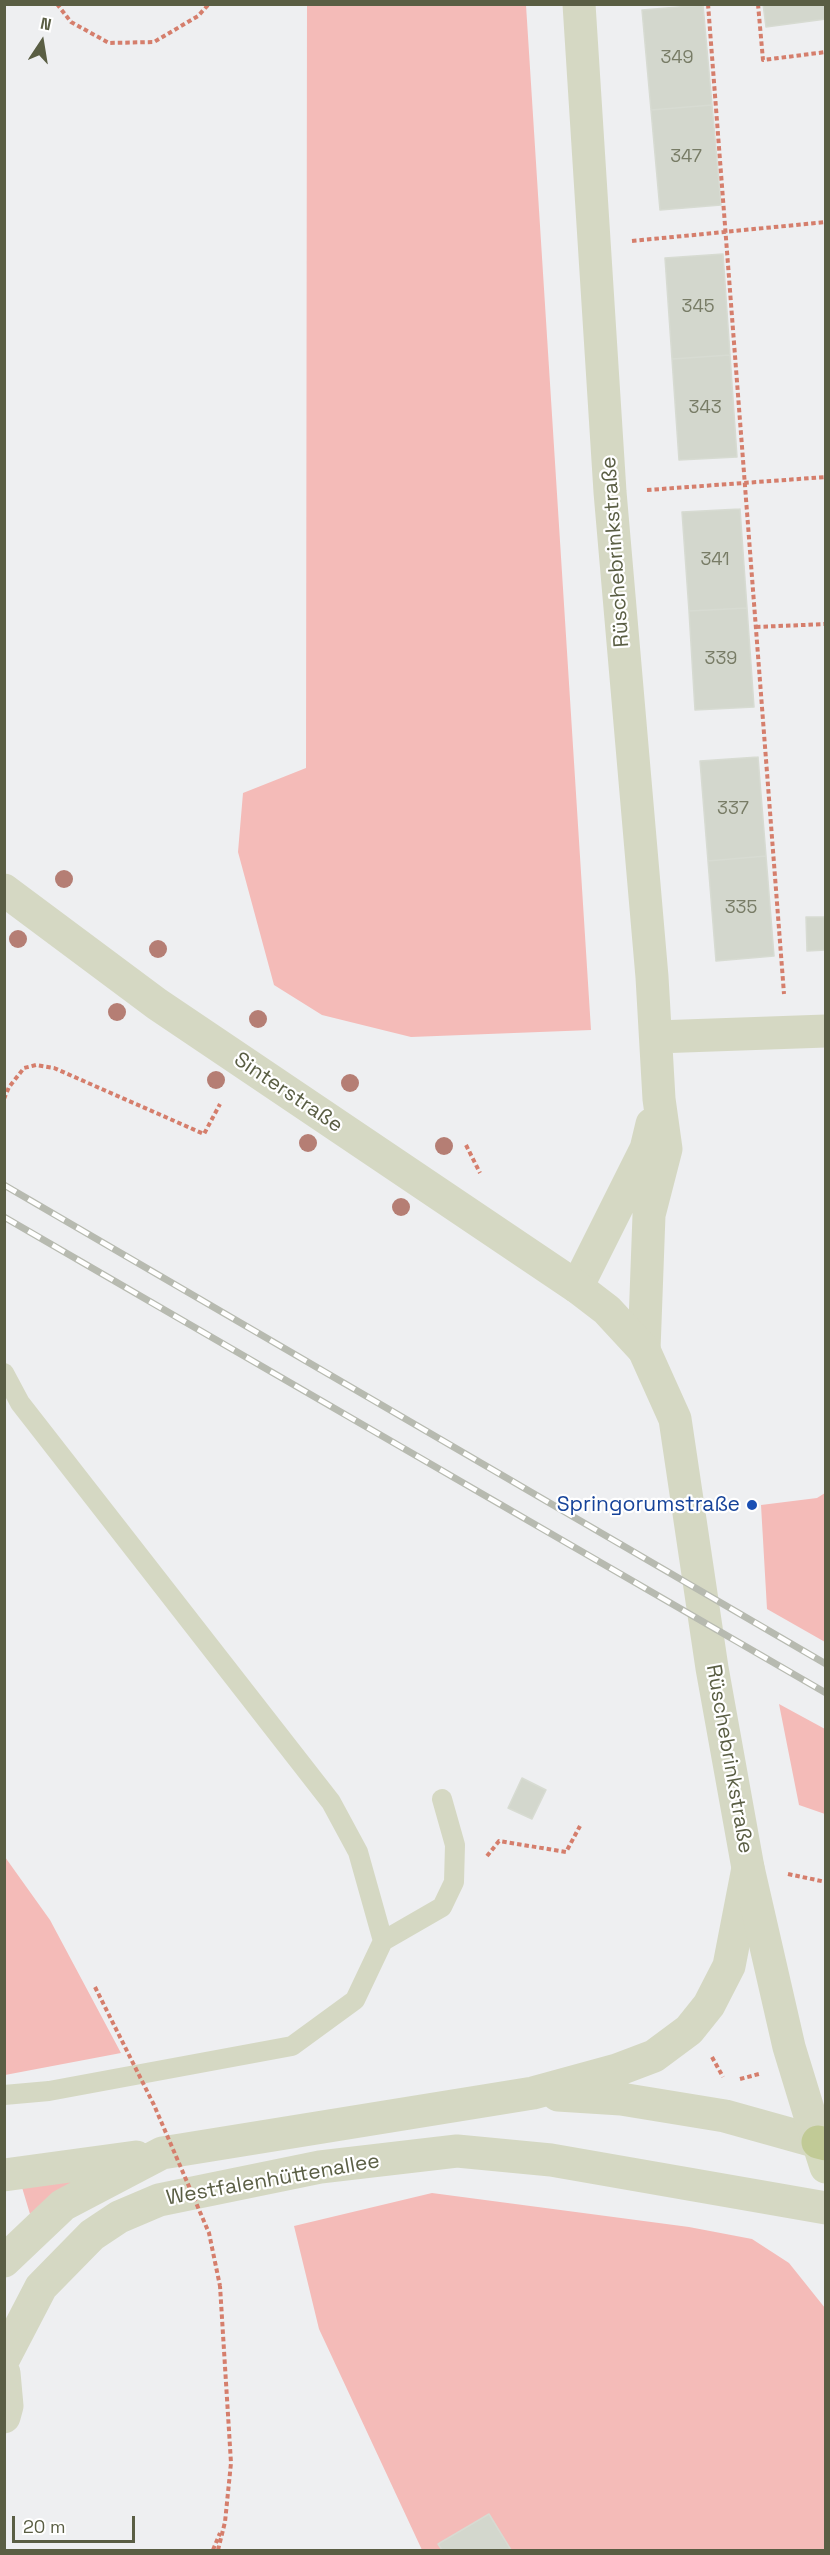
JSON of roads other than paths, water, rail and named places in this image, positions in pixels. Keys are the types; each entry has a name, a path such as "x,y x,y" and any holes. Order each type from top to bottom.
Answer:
{"street":[{"name":"Rüschebrinkstraße","path":"579,4 610,492 656,1037 658,1099 666,1149 649,1215 644,1350"},
{"name":"Sinterstraße","path":"4,890 157,1004 577,1287"},
{"path":"656,1037 825,1031"},
{"name":"Rüschebrinkstraße","path":"658,1099 646,1149 577,1287 607,1310 644,1350 667,1396 679,1436 712,1668 748,1868 789,2047 823,2151"},
{"name":"Westfalenhüttenallee","path":"4,2261 63,2205 162,2153 533,2093 617,2070 654,2056 689,2030 709,2005 729,1966 748,1868"},
{"name":"Westfalenhüttenallee","path":"533,2093 621,2099 725,2116 823,2151"},
{"name":"Westfalenhüttenallee","path":"4,2358 42,2287 92,2235 118,2217 159,2200 320,2167 457,2151 551,2160 825,2208"},
{"path":"4,2175 162,2153"},
{"path":"4,2373 7,2406 4,2417"}],"lane":[{"path":"4,1373 20,1403 331,1802 358,1852 384,1941"},
{"path":"4,2095 50,2091 292,2046 355,2000 384,1941 442,1907 454,1882 455,1845 442,1799"}],"railway":[{"path":"4,1185 826,1664"},
{"path":"4,1217 826,1693"}],"place":[{"name":"Springorumstraße","path":"752,1505"}]}
